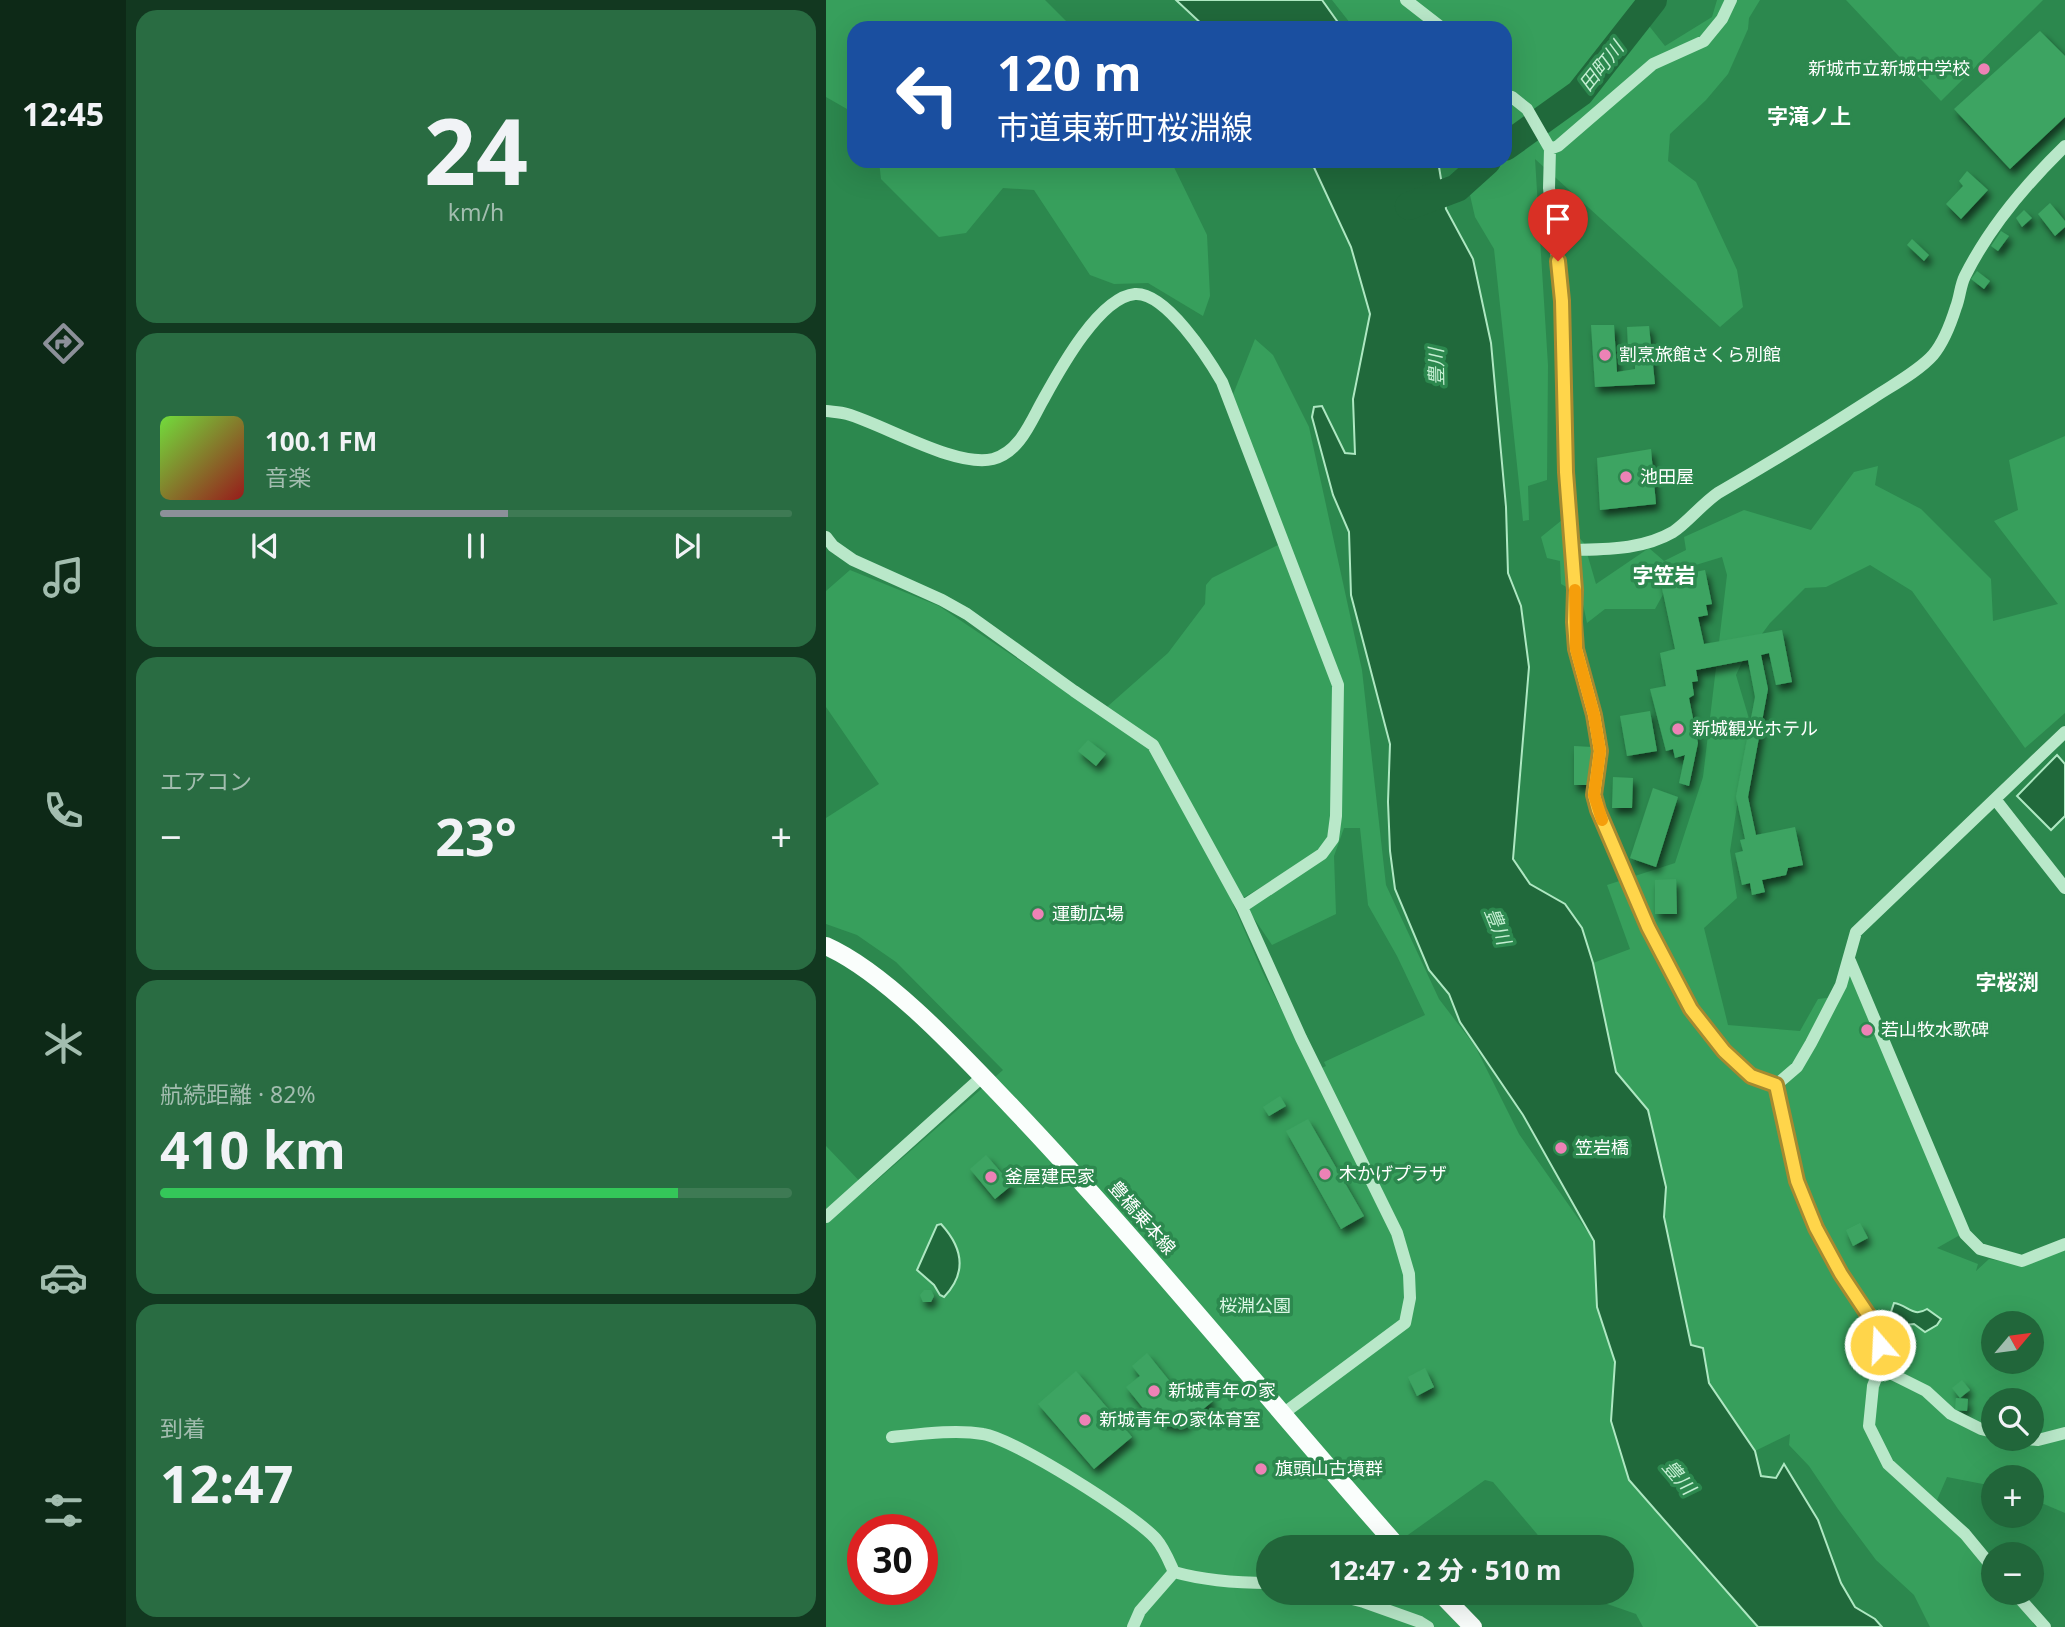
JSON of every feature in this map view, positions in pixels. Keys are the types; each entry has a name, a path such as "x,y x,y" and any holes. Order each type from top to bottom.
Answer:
{"main road":[{"name":"豊橋乗本線","path":"826,946 888,987 983,1076 1086,1184 1388,1535"},
{"path":"1452,1605 1473,1627"}],"street":[{"path":"1406,0 1433,21"},
{"path":"1550,149 1558,146 1653,64 1704,41 1722,19 1731,0"},
{"path":"1512,98 1519,100 1550,149 1549,188 1562,301 1566,472 1576,649 1594,715 1600,751 1594,795 1598,810 1648,927 1691,1009 1724,1051 1751,1076 1776,1085"},
{"path":"1572,550 1631,547 1675,531 1718,493 1842,418 1898,382 1933,355 1944,337 1963,279 1996,225 2028,184 2065,146"},
{"path":"826,411 847,414 964,458 992,460 1007,453 1024,435 1061,367 1101,313 1122,297 1138,294 1178,319 1205,352 1222,382 1338,685 1336,816 1333,839 1322,853 1242,907"},
{"path":"826,537 833,546 853,560 967,614 1153,745 1242,907 1301,1038 1397,1233 1409,1274 1410,1298 1405,1323 1284,1413"},
{"path":"1776,1085 1797,1067 1835,997 1850,961 1856,932 2065,732"},
{"path":"1995,799 2065,888"},
{"path":"1850,961 1965,1234 1980,1249 2022,1261 2065,1244"},
{"path":"826,1217 983,1076"},
{"path":"1776,1085 1797,1181 1816,1228 1841,1274 1877,1328 1880,1368 1872,1386 1869,1426 1888,1464 1965,1534 1981,1553"},
{"path":"1880,1368 1926,1391 1951,1414 1981,1429"},
{"path":"892,1437 931,1433 984,1434 1015,1446 1134,1518 1157,1540 1174,1572 1199,1579 1256,1583"},
{"path":"2044,1438 2065,1433"},
{"path":"1133,1627 1140,1612 1174,1572"},
{"path":"1372,1605 1428,1627"},
{"path":"2026,1605 2045,1627"}],"green space":[{"path":"826,0 1045,0 1066,21 847,21 847,109 826,97"},
{"path":"1332,0 1659,0 1646,22 1665,46 1712,17 1717,0 1760,0 1749,18 1748,29 1728,74 1706,100 1670,134 1668,161 1696,182 1737,270 1743,307 1720,327 1535,159 1548,365 1547,480 1528,486 1529,520 1523,521 1494,249 1475,217 1470,195 1483,178 1496,168 1512,168 1512,156 1524,147 1512,135 1512,21 1348,21"},
{"path":"1846,0 2043,0 1941,101"},
{"path":"880,168 1174,168 1207,235 1210,296 1203,316 1148,283 1114,284 1090,275 1034,190 1003,188 966,233 939,237 881,179"},
{"name":"桜淵公園","path":"1255,339 1273,355 1309,427 1362,670 1386,885 1439,999 1475,1046 1519,1134 1594,1241 1597,1307 1615,1362 1611,1421 1629,1480 1758,1627 1643,1627 1636,1614 1610,1605 1634,1605 1634,1535 1538,1535 1493,1482 1485,1480 1408,1535 1256,1535 1256,1605 1439,1605 1461,1627 826,1627 826,1146 867,1189 1003,1070 896,962 857,935 826,924 826,818 879,784 826,707 826,591 850,570 939,606 1099,714 1168,653 1205,604 1206,585 1212,578 1286,541 1232,397","holes":["1344,828 1360,828 1368,905 1397,956 1425,1015 1324,1062 1326,1066 1313,1072 1263,973 1233,904 1321,851 1330,838 1325,855 1251,900 1249,911 1272,945 1336,914 1334,856"]},
{"path":"2065,436 2065,713 2025,748 1912,591 1870,565 1826,587 1805,588 1770,623 1744,658 1736,675 1750,722 1730,851 1737,898 1704,928 1728,1025 1800,1031 1818,999 1835,997 1850,969 1960,1235 1937,1248 1978,1264 1976,1271 1989,1259 2023,1265 2065,1248 2065,1513 2044,1504 2044,1465 1981,1465 1981,1484 1947,1477 1937,1500 1958,1533 1981,1561 1981,1605 2018,1605 2036,1627 1930,1627 1914,1595 1876,1560 1809,1466 1789,1445 1790,1434 1755,1451 1709,1383 1703,1348 1691,1345 1664,1217 1666,1187 1648,1110 1616,1072 1593,963 1630,949 1607,885 1675,863 1703,777 1727,575 1722,557 1676,571 1655,609 1605,609 1587,623 1581,595 1561,584 1560,561 1547,558 1541,537 1562,520 1584,543 1596,584 1649,548 1664,561 1686,550 1684,537 1744,510 1811,530 1854,472 1878,466 1875,485 1921,509 1991,579 1993,621 2058,604 1994,521 2018,510 2009,460"}],"water":[{"path":"1176,0 1322,0 1337,21 1198,21"},
{"name":"豊川","path":"1314,168 1439,168 1446,209 1473,259 1491,343 1506,507 1508,573 1521,606 1529,667 1513,859 1530,884 1565,904 1582,928 1593,963 1616,1072 1648,1110 1666,1187 1664,1217 1691,1345 1703,1348 1709,1383 1755,1451 1761,1476 1776,1478 1784,1464 1818,1520 1841,1583 1855,1607 1875,1619 1882,1627 1758,1627 1629,1480 1611,1421 1615,1362 1597,1307 1594,1241 1523,1115 1460,1022 1449,994 1429,970 1395,889 1388,802 1390,744 1351,595 1349,532 1333,495 1312,417 1314,407 1322,406 1345,453 1355,454 1353,399 1370,314 1351,247"},
{"path":"2057,755 2065,764 2065,816 2051,830 2017,796"},
{"path":"941,1224 954,1242 959,1260 956,1279 944,1297 917,1270 937,1225"},
{"path":"1894,1303 1914,1312 1927,1309 1941,1319 1937,1325 1925,1332 1914,1324 1905,1325 1891,1312"}],"building":[{"path":"2040,31 2065,56 2065,117 2010,169 1954,109"},
{"path":"1967,171 1988,190 1961,219 1946,204 1963,186 1959,181"},
{"path":"2050,203 2065,221 2065,227 2055,236 2038,214"},
{"path":"2024,210 2032,218 2022,227 2016,218"},
{"path":"2001,231 2009,236 1998,251 1991,246"},
{"path":"1912,239 1929,255 1924,261 1907,245"},
{"path":"1977,271 1990,281 1984,289 1971,279"},
{"path":"1591,325 1614,325 1617,372 1635,369 1635,350 1628,348 1627,327 1649,326 1655,384 1595,387"},
{"path":"1651,449 1656,504 1600,510 1597,458"},
{"name":"新城観光ホテル","path":"1705,570 1712,604 1706,605 1708,615 1698,617 1704,644 1782,630 1792,682 1776,685 1769,653 1761,655 1768,689 1748,797 1756,835 1795,827 1803,865 1788,868 1786,875 1762,880 1765,892 1752,895 1750,883 1742,885 1735,853 1743,851 1740,840 1745,839 1736,797 1755,697 1748,660 1696,670 1698,681 1692,682 1694,695 1689,698 1698,743 1689,786 1679,783 1685,755 1675,758 1673,749 1666,751 1650,689 1666,686 1660,653 1675,649 1660,579"},
{"path":"1650,711 1657,751 1627,756 1620,716"},
{"path":"1088,740 1106,754 1096,766 1078,751"},
{"path":"1574,746 1592,747 1592,785 1574,785"},
{"path":"1613,777 1633,778 1632,808 1612,808"},
{"path":"1653,788 1678,797 1656,867 1630,858"},
{"path":"1676,879 1677,914 1655,914 1655,880"},
{"path":"1280,1096 1286,1106 1269,1116 1263,1107"},
{"name":"木かげプラザ","path":"1308,1119 1364,1216 1341,1229 1286,1131"},
{"name":"釜屋建民家","path":"986,1155 1012,1185 995,1199 970,1169"},
{"path":"1860,1223 1868,1238 1853,1246 1846,1230"},
{"path":"924,1290 931,1290 934,1296 931,1302 923,1302 920,1295"},
{"name":"新城青年の家","path":"1147,1353 1180,1394 1185,1389 1190,1395 1201,1386 1213,1401 1182,1427 1172,1427 1168,1423 1164,1426 1155,1415 1151,1418 1126,1387 1140,1376 1132,1366"},
{"path":"1425,1368 1434,1387 1417,1396 1408,1377"},
{"name":"新城青年の家体育室","path":"1076,1371 1132,1437 1094,1469 1038,1404"},
{"path":"1962,1380 1970,1390 1960,1398 1952,1388"},
{"path":"1956,1398 1968,1399 1967,1411 1955,1410"}],"waterway":[{"name":"田町川","path":"1512,142 1580,93 1653,0"},
{"name":"田町川","path":"1409,206 1457,188 1479,168"}],"slow traffic":[{"path":"1575,590 1576,649 1598,731 1600,751 1594,795 1602,820"}],"place":[{"name":"新城市立新城中学校","path":"1984,69"},
{"name":"割烹旅館さくら別館","path":"1605,355"},
{"name":"池田屋","path":"1626,477"},
{"name":"新城観光ホテル","path":"1678,729"},
{"name":"運動広場","path":"1038,914"},
{"name":"若山牧水歌碑","path":"1867,1030"},
{"name":"笠岩橋","path":"1561,1148"},
{"name":"木かげプラザ","path":"1325,1174"},
{"name":"釜屋建民家","path":"991,1177"},
{"name":"新城青年の家","path":"1154,1391"},
{"name":"新城青年の家体育室","path":"1085,1420"},
{"name":"旗頭山古墳群","path":"1261,1469"}],"district":[{"name":"字滝ノ上","path":"1809,117"},
{"name":"字笠岩","path":"1664,576"},
{"name":"字桜渕","path":"2007,983"}],"route":[{"path":"1558,261 1562,301 1566,472 1575,590 1574,622 1576,649 1598,731 1600,751 1594,795 1598,810 1648,927 1691,1009 1724,1051 1751,1076 1776,1085 1797,1181 1816,1228 1841,1274 1877,1328 1880,1345"}]}
